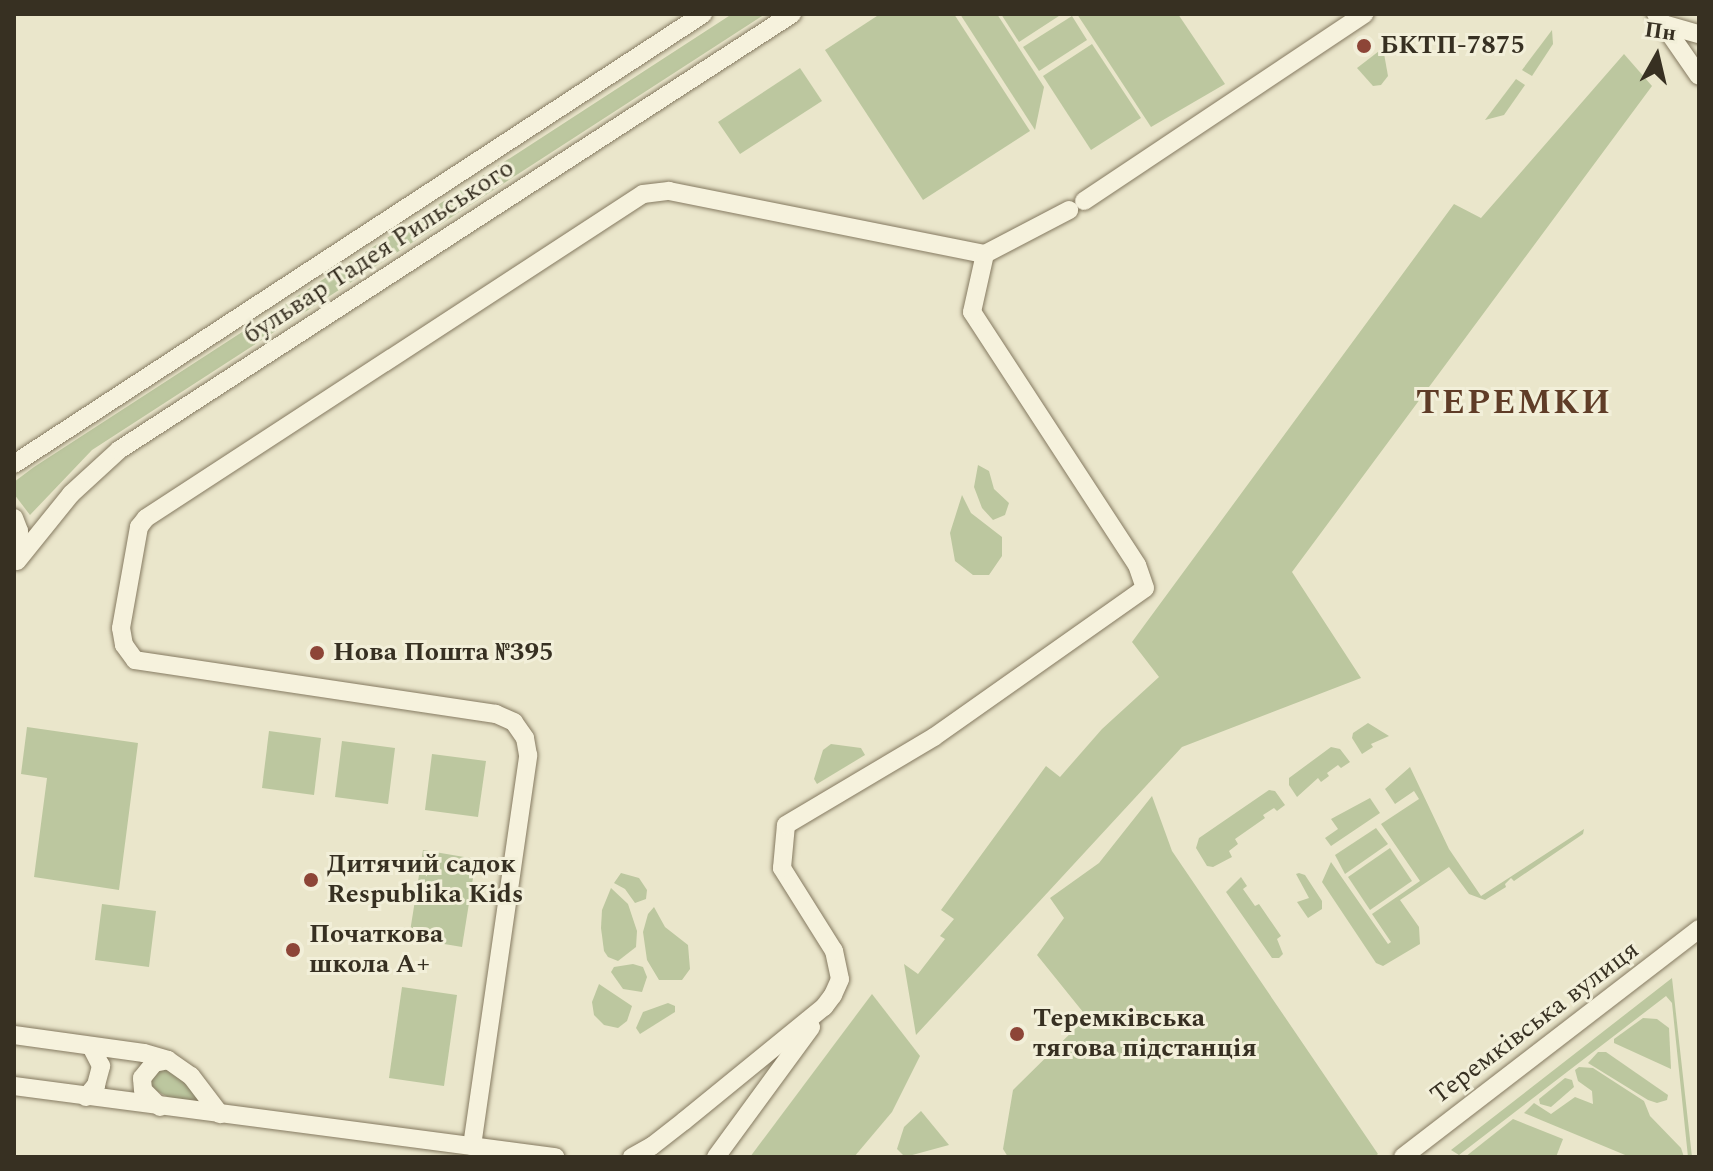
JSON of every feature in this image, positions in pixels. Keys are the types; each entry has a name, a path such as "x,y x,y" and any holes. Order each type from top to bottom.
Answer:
{"street":[{"name":"бульвар Тадея Рильського","path":"14,464 703,14"},
{"name":"бульвар Тадея Рильського","path":"16,563 71,494 119,450 792,14"},
{"path":"472,1146 527,759 525,738 514,722 496,714 135,660 124,645 121,628 137,531 142,522 635,197 669,191 985,254 1076,205 1364,14"},
{"path":"1660,19 1699,34"},
{"path":"1660,19 1699,76"},
{"path":"716,1157 824,1007 840,979 834,951 782,868 786,825 934,737 1145,588 1137,565 972,312 985,254"},
{"path":"14,518 21,546 16,563"},
{"name":"Теремківська вулиця","path":"1403,1157 1699,929"},
{"path":"632,1157 652,1146 824,1007"},
{"path":"14,1035 144,1053 168,1060 191,1076 220,1114"},
{"path":"86,1097 96,1085 101,1066 91,1046"},
{"path":"160,1107 143,1090 142,1078 154,1063 168,1060"},
{"path":"14,1086 555,1157"}],"green space":[{"path":"732,14 765,14 92,450 30,515 14,494 14,482 34,467"},
{"path":"880,14 954,14 1030,131 923,200 825,50"},
{"path":"960,14 997,14 1044,87 1035,130"},
{"path":"1001,14 1062,14 1019,42"},
{"path":"1077,14 1178,14 1225,84 1151,127"},
{"path":"1072,16 1087,40 1039,71 1023,47"},
{"path":"1552,30 1553,44 1532,76 1522,70"},
{"path":"1092,44 1141,118 1091,150 1043,76"},
{"path":"1383,48 1388,76 1381,85 1373,86 1357,68"},
{"path":"1624,54 1652,86 1292,572 1361,678 1182,747 916,1035 904,964 918,974 945,939 940,936 954,919 941,910 1046,766 1060,777 1102,729 1159,677 1132,642 1454,204 1481,218"},
{"path":"800,68 822,101 740,154 718,122"},
{"path":"1516,79 1525,85 1504,115 1485,120"},
{"path":"978,465 989,471 994,489 1009,503 1005,515 993,520 982,508 974,487"},
{"path":"962,495 971,513 1002,537 1002,556 989,575 973,575 955,561 950,533"},
{"path":"1368,723 1389,736 1371,744 1373,747 1362,754 1352,738 1353,733"},
{"path":"27,727 138,743 119,890 34,877 47,778 21,774"},
{"path":"269,731 321,738 314,795 262,788"},
{"path":"342,741 395,748 388,804 335,797"},
{"path":"831,744 861,748 865,755 817,784 814,779 823,750"},
{"path":"1331,747 1340,749 1350,762 1341,768 1338,765 1321,782 1318,778 1297,797 1289,785 1289,778"},
{"path":"432,754 486,761 478,817 425,810"},
{"path":"1410,767 1449,849 1481,896 1584,829 1583,834 1514,881 1511,878 1506,887 1485,900 1469,894 1449,867 1400,900 1419,927 1420,944 1383,966 1376,963 1322,882 1331,862 1388,944 1391,942 1372,914 1420,881 1381,824 1419,799 1414,791 1395,804 1385,789"},
{"path":"1269,790 1275,791 1285,805 1263,815 1265,818 1235,839 1238,844 1229,851 1232,857 1213,867 1207,866 1196,848 1199,838"},
{"path":"1152,796 1172,851 1378,1154 1374,1157 1008,1157 1003,1149 1013,1090 1087,1017 1037,955 1064,918 1050,898 1099,863"},
{"path":"1370,798 1380,813 1331,846 1325,838 1338,829 1331,819"},
{"path":"1376,828 1388,844 1345,874 1335,855"},
{"path":"1390,848 1412,881 1370,910 1348,877"},
{"path":"423,850 476,859 462,947 409,938"},
{"path":"621,873 639,878 647,890 646,899 635,903 625,889 614,883"},
{"path":"1296,874 1305,875 1322,901 1322,909 1308,918 1297,902 1309,898"},
{"path":"1241,877 1247,886 1243,889 1255,906 1259,904 1281,936 1277,939 1283,954 1279,958 1272,958 1226,892"},
{"path":"611,888 628,904 637,931 636,947 618,961 608,957 604,951 601,928 602,910"},
{"path":"102,904 156,911 149,967 95,960"},
{"path":"654,907 665,927 688,945 690,969 682,980 659,980 647,960 643,932 648,914"},
{"path":"633,964 643,967 647,977 642,992 623,989 611,972 614,967"},
{"path":"1672,978 1692,1157 1688,1157 1672,1003 1666,996 1459,1155 1451,1150"},
{"path":"599,984 632,1006 627,1021 618,1028 604,1025 594,1015 592,1002"},
{"path":"402,987 457,995 444,1086 389,1078"},
{"path":"872,994 920,1056 892,1112 854,1157 750,1157"},
{"path":"668,1003 675,1006 675,1012 640,1034 636,1028 643,1012"},
{"path":"1643,1018 1657,1019 1669,1028 1671,1069 1614,1043 1614,1039"},
{"path":"1598,1052 1606,1052 1668,1095 1667,1100 1657,1103 1648,1100 1588,1063"},
{"path":"1579,1067 1593,1068 1644,1101 1650,1116 1681,1148 1684,1157 1630,1157 1524,1113 1534,1103 1551,1114 1575,1097 1593,1104 1592,1091 1578,1081 1575,1070"},
{"path":"170,1068 179,1072 203,1102 170,1098 149,1087 151,1072"},
{"path":"1565,1078 1572,1080 1574,1087 1551,1107 1540,1104 1539,1099"},
{"path":"921,1111 949,1145 905,1157 897,1149 904,1127"},
{"path":"1513,1119 1563,1139 1556,1157 1465,1157"}],"place":[{"name":"БКТП-7875","path":"1364,46"},
{"name":"Нова Пошта №395","path":"317,653"},
{"name":"Дитячий садок Respublika Kids","path":"311,880"},
{"name":"Початкова школа А+","path":"293,950"},
{"name":"Теремківська тягова підстанція","path":"1017,1034"}],"district":[{"name":"ТЕРЕМКИ","path":"1514,404"}]}
